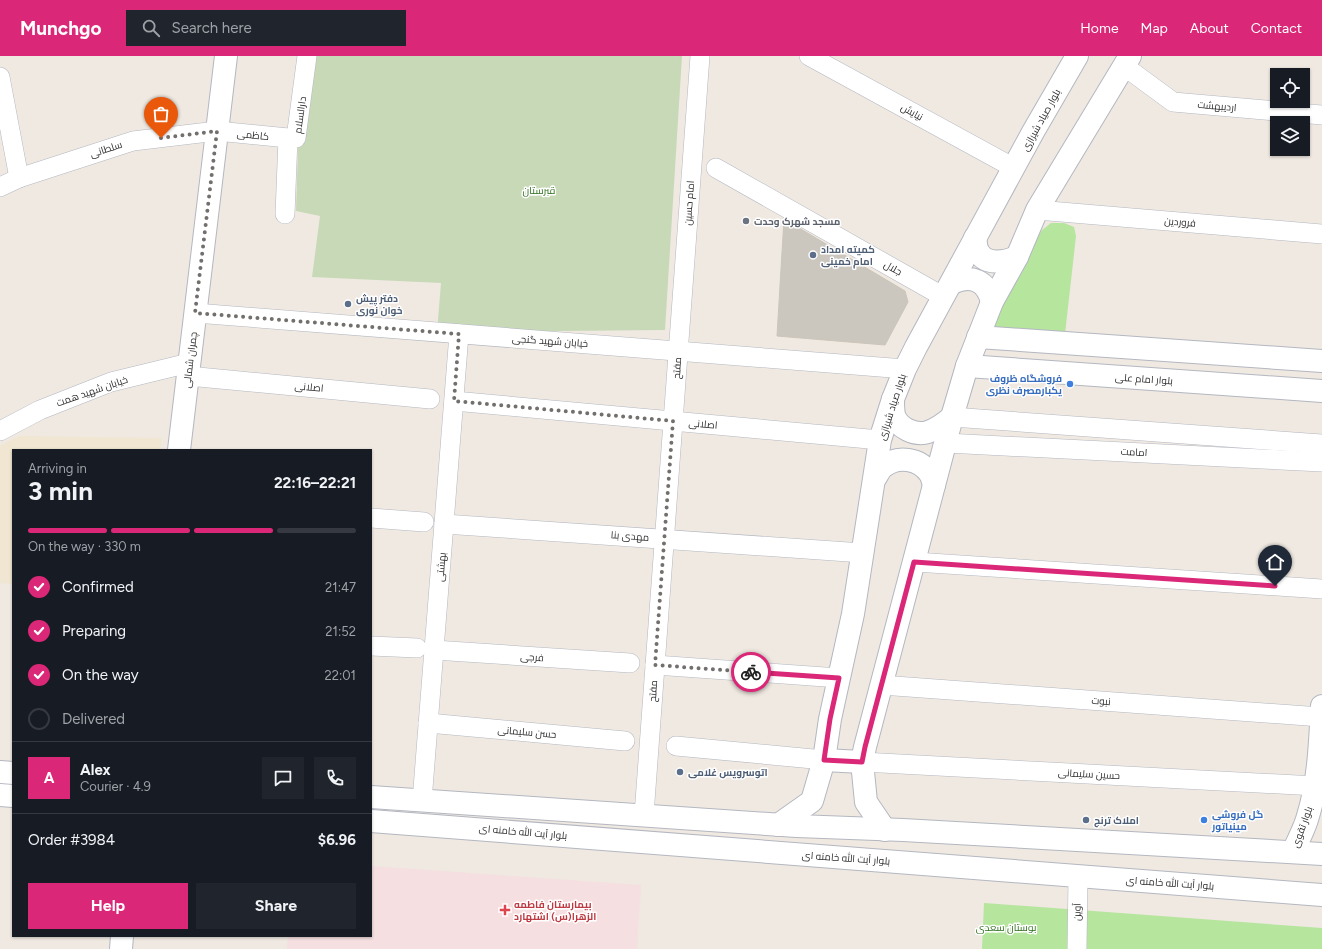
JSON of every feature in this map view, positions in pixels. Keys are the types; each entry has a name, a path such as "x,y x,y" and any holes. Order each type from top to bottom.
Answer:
{"street":[{"name":"چمران شمالی","path":"179,449 226,56"},
{"name":"دارالسلام","path":"286,214 288,138 296,138 307,56"},
{"name":"امام حسین","path":"678,351 700,56"},
{"name":"نیایش","path":"809,56 1014,168"},
{"name":"بلوار صیاد شیرازی","path":"778,825 812,801 824,760 830,719 853,614 876,477 880,440 893,399 905,369 975,238 1077,56"},
{"name":"اردیبهشت","path":"1127,61 1173,102 1322,115"},
{"path":"885,830 866,802 862,762 952,417 967,366 992,302 1017,258 1037,210 1127,61"},
{"path":"0,77 19,178"},
{"name":"کاظمی","path":"217,131 288,138"},
{"name":"سلطانی","path":"0,187 19,178 132,141 217,131"},
{"name":"جلال","path":"716,168 948,290"},
{"name":"فروردین","path":"1037,210 1322,234"},
{"path":"975,238 978,251 985,259 997,262 1017,258"},
{"path":"948,290 960,279 977,281 985,286 990,293 992,302"},
{"name":"خیابان شهید گنجی","path":"195,313 905,369"},
{"name":"بهشتی","path":"422,801 428,724 426,649 444,524 459,334"},
{"path":"978,337 1322,361"},
{"name":"مفتح","path":"644,815 678,351"},
{"name":"بلوار امام علی","path":"967,366 1322,391"},
{"name":"اصلانی","path":"188,369 430,399"},
{"name":"خیابان شهید همت","path":"0,432 40,410 111,382 188,369"},
{"path":"893,399 894,416 901,426 913,432 927,432 952,417 1322,444"},
{"name":"اصلانی","path":"454,401 880,440"},
{"name":"امامت","path":"946,443 1322,462"},
{"path":"876,477 884,466 895,460 908,459 920,464 930,473 934,486"},
{"path":"372,518 424,522"},
{"name":"مهدی بنا","path":"444,524 863,553"},
{"path":"914,562 1322,589"},
{"name":"فرجی","path":"372,646 630,663"},
{"path":"655,665 839,678"},
{"name":"نبوت","path":"881,685 1322,717"},
{"name":"بلوار تقوی","path":"1293,852 1319,789 1322,706"},
{"name":"حسن سلیمانی","path":"428,724 625,741"},
{"path":"676,746 824,760 862,762"},
{"name":"حسین سلیمانی","path":"862,762 1319,789"},
{"path":"0,772 12,772"},
{"path":"0,795 12,796"},
{"path":"372,797 778,825 1322,854"},
{"name":"بلوار آیت الله خامنه ای","path":"372,821 1322,895"},
{"name":"آوین","path":"1076,949 1078,876"},
{"path":"121,949 122,937"}],"shaded area":[{"path":"19,436 162,438 160,449 12,449 12,584 0,583 0,446"},
{"name":"بیمارستان فاطمه الزهرا(س) اشتهارد","path":"372,866 641,885 637,949 287,949 288,937 372,937"}],"green space":[{"name":"قبرستان","path":"313,56 682,56 665,330 437,332 441,283 312,277 320,216 296,211 298,149"},
{"path":"1051,223 1064,223 1074,227 1076,236 1065,334 996,328 989,317 1042,230"},
{"name":"بوستان سعدی","path":"984,903 1322,928 1322,949 982,949"}],"building":[{"name":"کمیته امداد امام خمینی","path":"784,219 905,291 908,302 885,345 777,336"}],"way so far":[{"path":"161,138 217,131 195,313 459,334 454,401 673,421 655,665 751,672"}],"place":[{"name":"مسجد شهرک وحدت","path":"746,221"},
{"name":"کمیته امداد امام خمینی","path":"813,255"},
{"name":"دفتر پیش خوان نوری","path":"348,304"},
{"name":"فروشگاه ظروف یکبارمصرف نظری","path":"1070,384"},
{"name":"اتوسرویس غلامی","path":"680,772"},
{"name":"املاک ترنج","path":"1086,820"},
{"name":"گل فروشی مینیاتور","path":"1204,820"},
{"name":"بیمارستان فاطمه الزهرا(س) اشتهارد","path":"505,910"}],"route":[{"path":"751,672 839,678 830,719 824,760 862,762 914,562 1275,586"}]}
